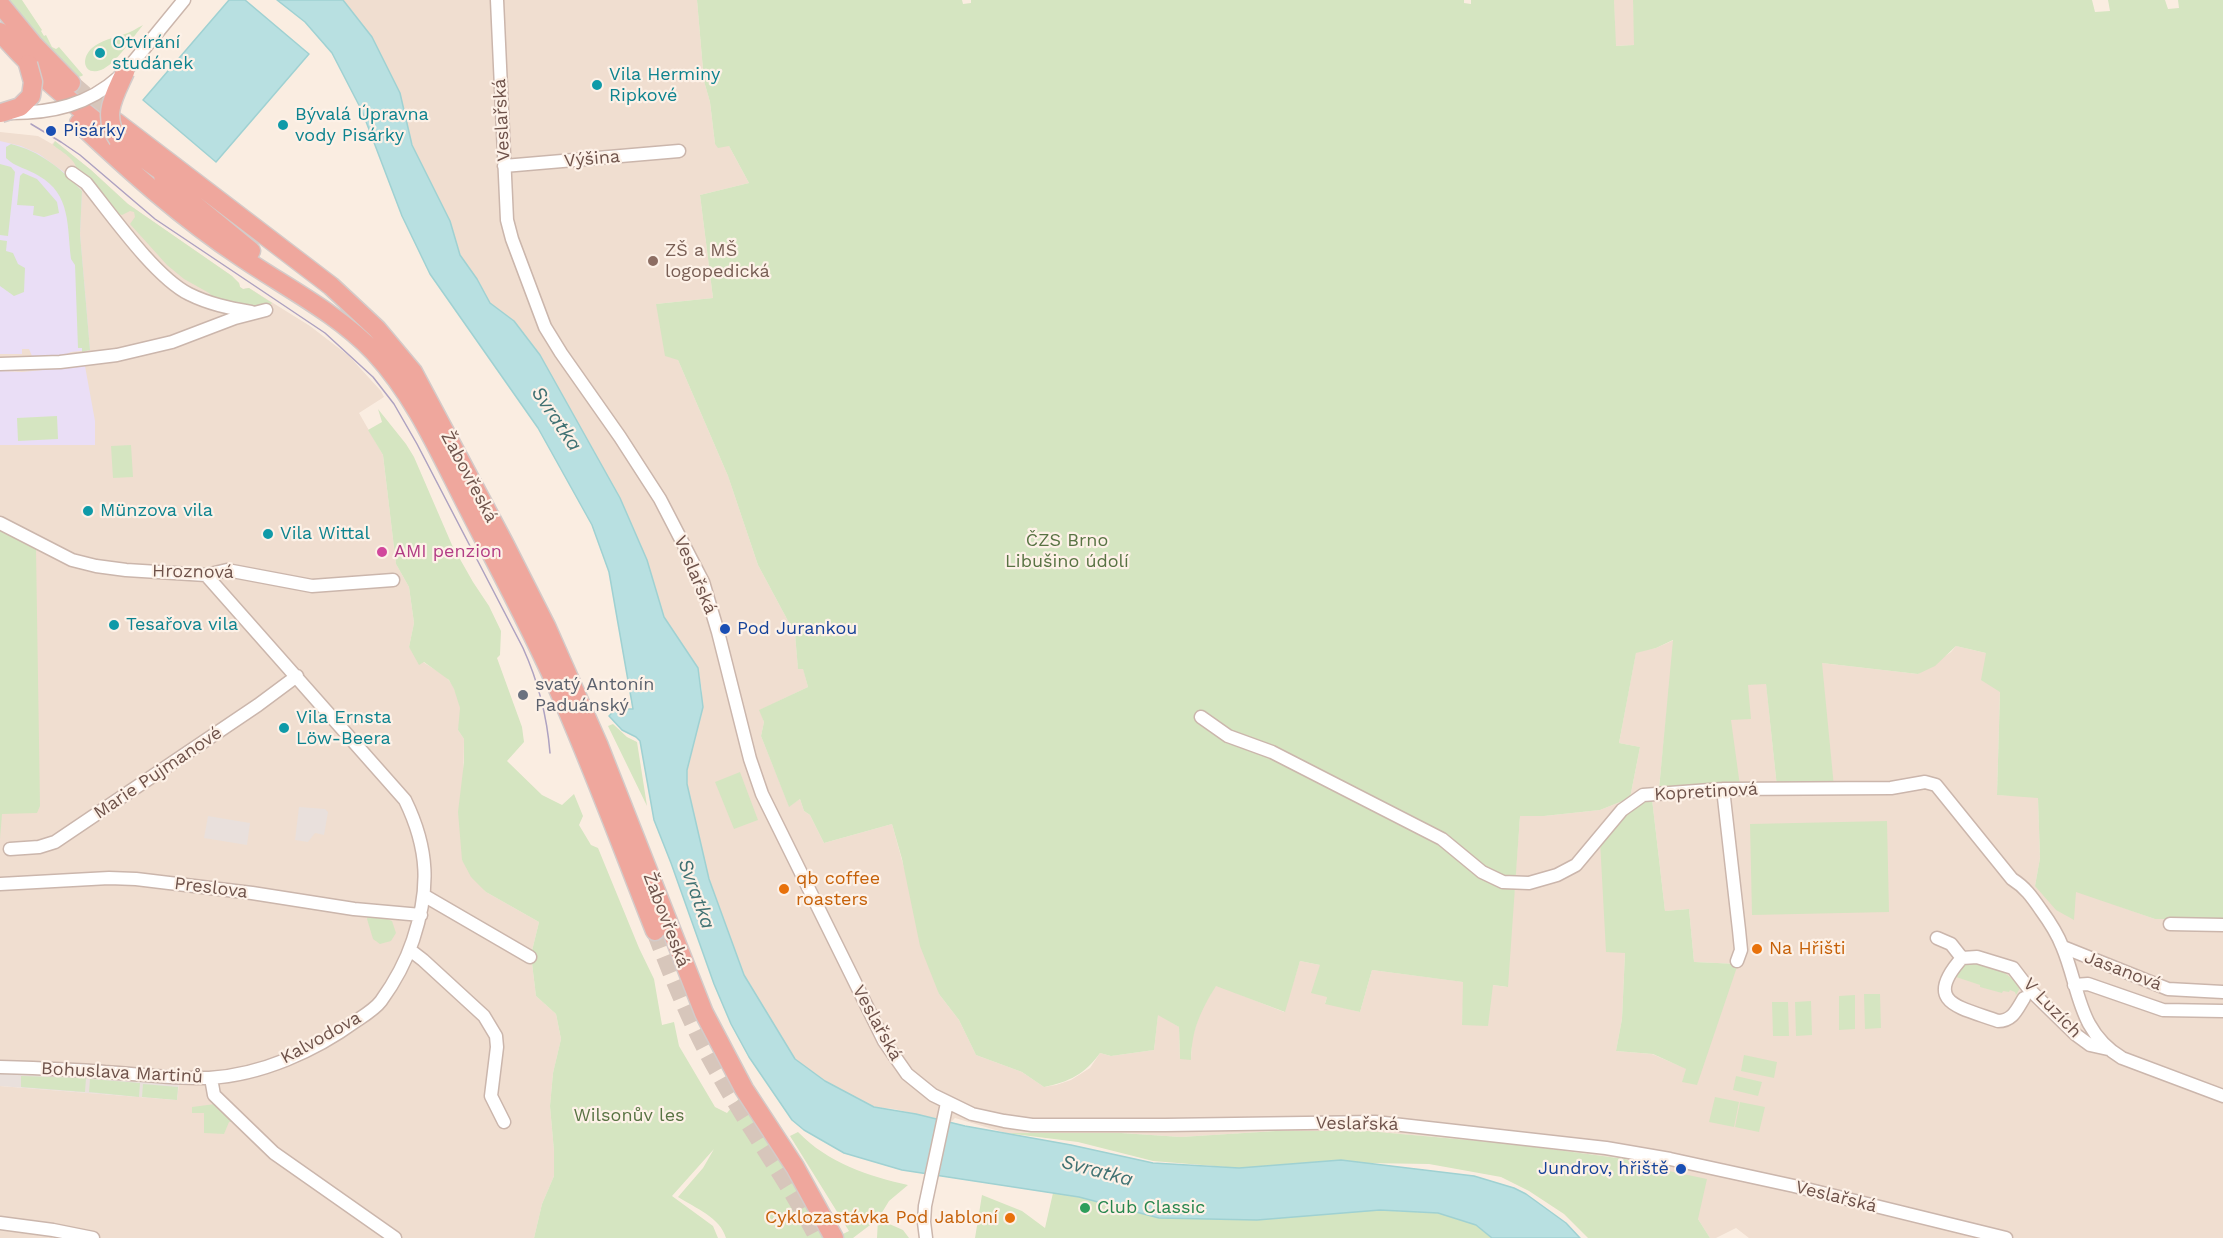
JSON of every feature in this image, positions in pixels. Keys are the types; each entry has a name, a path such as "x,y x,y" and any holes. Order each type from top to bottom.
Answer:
{"highway":[{"path":"0,4 33,44 71,83"},
{"path":"0,32 28,64 74,105 117,130"},
{"path":"0,113 20,106 31,96 33,82 28,64"},
{"path":"130,65 112,100 111,125 173,187 269,265 319,301 331,316"},
{"name":"Žabovřeská","path":"79,123 161,197 200,228 331,316 372,350 403,388 440,454 528,625 557,687 655,931"},
{"name":"Žabovřeská","path":"117,130 331,286 357,308 403,359 430,403 546,626 598,746 684,968 717,1040 749,1096 795,1167 834,1238"},
{"path":"153,166 177,181 360,321 403,359"}],"street":[{"path":"0,113 43,112 74,105 100,92 130,65 184,0"},
{"name":"Veslařská","path":"497,0 507,220 545,327 660,499 702,582 718,632 750,759 774,820 891,1052 907,1074 919,1084 947,1103 972,1114 1032,1125 1375,1122 1636,1152 1794,1186 2006,1238"},
{"name":"Výšina","path":"504,166 679,151"},
{"path":"0,364 60,362 117,355 172,342 235,318 261,311 216,305 187,293 159,271 86,183 72,173"},
{"name":"Hroznová","path":"0,523 72,560 96,566 206,575 227,570 312,586 393,580"},
{"name":"Kalvodova","path":"206,575 405,800 416,822 422,847 425,896 410,950 381,1000 343,1030 305,1051 270,1066 211,1078"},
{"name":"Marie Pujmanové","path":"10,849 39,847 55,842 258,705 297,676"},
{"name":"Kopretinová","path":"1202,717 1228,736 1272,752 1442,839 1482,872 1503,882 1529,883 1557,875 1576,866 1622,810 1643,795 1723,789 1891,788 1925,782 1936,785 2012,879 2030,894 2054,928 2063,947"},
{"path":"1723,789 1741,950 1737,961"},
{"name":"Preslova","path":"0,884 109,878 136,879 252,893 354,909 421,915"},
{"path":"425,896 530,957"},
{"path":"2170,924 2223,925"},
{"path":"1937,938 1951,944 1962,958"},
{"name":"Jasanová","path":"2063,947 2082,1011 2095,1034 2108,1049 2122,1058 2223,1096"},
{"name":"Jasanová","path":"2063,947 2168,989 2223,992"},
{"path":"410,950 484,1016 491,1026 496,1036 497,1047 491,1096 504,1122"},
{"name":"V Luzích","path":"2024,998 2011,1018 1998,1021 1954,1006 1950,1003 1944,988 1946,979 1962,958 1977,957 2013,968 2029,989 2075,1034 2090,1045 2108,1049"},
{"name":"Jasanová","path":"2074,984 2088,984 2163,1010 2223,1011"},
{"name":"Bohuslava Martinů","path":"0,1067 211,1078 214,1095 274,1154 395,1238"},
{"path":"926,1238 925,1206 947,1103"},
{"path":"0,1223 93,1238"}],"shaded area":[{"path":"343,0 697,0 704,81 710,102 715,144 729,146 749,183 700,195 713,298 656,304 728,476 758,565 795,634 798,668 803,668 808,687 760,710 764,722 761,736 789,806 800,799 804,811 810,815 824,843 892,824 939,994 959,1020 976,1055 1022,1072 1044,1087 1056,1085 1071,1080 1090,1068 1100,1053 1111,1056 1154,1050 1158,1014 1179,1027 1180,1059 1191,1059 1192,1039 1200,1012 1216,985 1284,1012 1300,961 1320,965 1327,997 1325,1003 1360,1012 1372,970 1464,982 1462,1025 1493,985 1507,987 1520,816 1600,810 1630,798 1640,747 1619,743 1636,652 1656,648 1674,640 1659,788 1731,720 1747,685 1766,683 1777,787 1822,663 1918,674 1951,652 1956,646 1986,653 2000,691 1997,795 2038,797 2040,858 2035,886 2076,891 2155,919 2223,919 2223,1238 1749,1238 1736,1228 1716,1238 1710,1238 1698,1219 1645,1166 1625,1159 1513,1144 1367,1131 1276,1131 1181,1137 1121,1133 1006,1133 955,1118 951,1122 894,1109 874,1107 825,1081 795,1059 744,975 709,879 687,784 687,770 702,691 698,668 664,617 647,560 620,498 540,355 514,321 490,303 460,255 450,221 412,145 400,93 372,37","holes":["1652,799 1665,911 1689,909 1694,962 1738,964 1682,1082 1687,1069 1652,1054 1616,1051 1622,1019 1625,952"]},
{"path":"1614,0 1633,0 1635,45 1615,46"},
{"path":"0,132 38,136 52,144 55,141 128,204 232,276 240,287 249,288 310,326 349,356 384,397 359,413 383,455 396,564 409,587 414,623 409,647 423,662 445,676 452,684 459,700 461,715 458,730 464,739 462,860 486,892 539,922 531,955 536,996 556,1014 561,1039 553,1073 550,1106 554,1176 542,1204 534,1238 0,1238 0,1086 177,1100 179,1083 0,1072"},
{"path":"0,141 21,146 39,154 68,175 82,191 80,234 90,350 65,355 35,357 29,349 22,349 22,354 0,354"},
{"path":"85,366 95,421 95,445 0,445 0,371 22,372"},
{"path":"299,807 325,809 328,812 324,835 315,833 308,842 295,840"},
{"path":"208,816 250,823 247,845 204,838"},
{"path":"0,1072 179,1083 177,1100 0,1086"}],"green space":[{"path":"8,0 22,0 52,47 56,49 59,47 82,76 78,77 59,59"},
{"name":"ČZS Brno Libušino údolí","path":"697,0 962,0 963,4 971,3 971,0 1464,0 1464,3 1471,4 1471,0 1614,0 1616,46 1634,45 1633,0 2092,0 2095,12 2110,11 2108,0 2165,0 2168,9 2179,8 2178,0 2223,0 2223,919 2155,919 2076,892 2074,920 2056,910 2035,886 2040,858 2038,798 1997,795 2000,692 1981,680 1986,653 1956,646 1935,666 1918,674 1822,663 1834,787 1777,787 1766,684 1748,685 1751,719 1731,720 1740,786 1659,789 1673,640 1656,648 1636,653 1619,743 1640,747 1630,798 1600,810 1520,816 1508,987 1493,985 1488,1026 1462,1025 1463,982 1372,970 1360,1012 1325,1004 1327,997 1311,993 1320,965 1300,961 1285,1012 1216,986 1198,1021 1191,1060 1180,1059 1179,1027 1158,1015 1154,1050 1111,1056 1100,1053 1076,1076 1044,1087 1022,1072 976,1055 959,1020 939,994 920,946 902,859 892,824 824,843 810,815 804,811 800,799 789,807 761,736 764,722 759,710 808,687 803,669 798,669 795,634 758,565 728,476 678,360 665,356 656,304 713,298 700,195 749,183 729,146 718,148 715,144 710,102 704,81"},
{"path":"143,25 107,67 95,71 88,69 85,61 92,48 103,41 128,33"},
{"path":"55,141 128,204 232,276 240,287 249,288 272,303 269,306 247,306 216,300 209,293 184,279 167,265 130,224 135,217 134,212 130,211 122,215 116,213 77,171 71,159 53,145"},
{"path":"11,144 41,156 67,175 82,191 80,234 90,350 82,352 82,348 78,348 75,265 71,259 68,223 62,201 49,183 6,158 6,147"},
{"path":"0,164 11,167 15,172 8,236 0,235"},
{"path":"23,173 37,179 57,202 59,213 44,217 33,215 34,206 17,205 20,176"},
{"path":"0,240 7,241 6,251 13,253 18,264 25,268 24,292 14,296 0,286"},
{"name":"Wilsonův les","path":"378,409 414,457 452,545 489,606 501,631 500,655 497,658 522,727 524,742 507,761 542,795 562,805 574,794 583,816 579,825 591,845 598,848 654,979 662,1025 674,1022 679,1046 715,1107 727,1113 740,1097 799,1188 824,1238 726,1238 713,1219 678,1197 703,1168 714,1149 672,1196 713,1226 718,1238 534,1238 542,1204 554,1176 550,1106 553,1073 561,1039 556,1014 536,996 531,955 539,922 486,892 471,877 462,860 458,812 464,762 464,739 458,730 460,708 449,680 424,662 419,665 409,647 414,623 409,587 396,564 383,455 368,430 382,422"},
{"path":"57,416 58,439 18,441 17,418"},
{"path":"131,445 133,477 113,478 111,446"},
{"path":"0,530 36,549 40,806 37,813 2,814 0,839"},
{"path":"613,724 627,737 637,742 647,806 608,726"},
{"path":"740,772 758,820 734,829 715,782"},
{"path":"1652,799 1665,911 1689,909 1694,962 1738,964 1697,1085 1682,1082 1686,1069 1653,1054 1616,1051 1622,1019 1625,953 1606,952 1600,841 1640,800"},
{"path":"1887,821 1889,912 1752,915 1750,824"},
{"path":"368,915 392,921 396,933 391,941 380,944 373,939"},
{"path":"1967,962 1990,966 2010,977 2020,988 2016,995 2010,990 2002,993 1956,977 1960,967"},
{"path":"1864,994 1880,994 1881,1028 1865,1029"},
{"path":"1855,995 1855,1029 1839,1030 1839,996"},
{"path":"1811,1001 1812,1035 1796,1036 1795,1002"},
{"path":"1772,1002 1788,1002 1789,1036 1773,1036"},
{"path":"1744,1055 1777,1062 1774,1078 1741,1071"},
{"path":"21,1076 86,1078 85,1092 21,1087"},
{"path":"1736,1076 1762,1082 1758,1096 1733,1090"},
{"path":"90,1079 140,1083 139,1097 89,1092"},
{"path":"143,1084 178,1087 177,1100 142,1097"},
{"path":"1715,1097 1739,1102 1734,1127 1709,1122"},
{"path":"1740,1102 1765,1107 1759,1132 1735,1127"},
{"path":"215,1104 233,1122 229,1122 224,1134 204,1133 204,1113 192,1113 192,1107"},
{"path":"1276,1131 1367,1131 1513,1144 1625,1159 1645,1166 1707,1179 1698,1219 1710,1238 1588,1238 1564,1214 1529,1191 1501,1177 1429,1164 1366,1163 1341,1160 1239,1168 1153,1161 1078,1142 1006,1133 1121,1133 1181,1137"},
{"path":"798,1132 822,1152 849,1167 908,1185 889,1201 878,1219 853,1238 835,1238 849,1231 790,1136"},
{"path":"1053,1193 1079,1197 1438,1213 1476,1225 1492,1238 975,1238 982,1195 1022,1211 1045,1228"},
{"path":"878,1219 903,1230 909,1238 877,1238"}],"water":[{"path":"229,0 245,0 309,54 216,162 143,100"},
{"name":"Svratka","path":"277,0 343,0 372,37 400,93 412,145 450,221 460,255 490,303 514,321 540,355 620,498 647,560 664,617 698,668 703,707 687,770 687,784 709,879 744,975 795,1059 825,1081 874,1107 1153,1163 1239,1168 1341,1160 1474,1176 1526,1194 1566,1223 1580,1238 1492,1238 1476,1225 1438,1213 1380,1210 1257,1220 1159,1218 1079,1197 902,1170 844,1153 804,1130 792,1120 749,1057 731,1024 714,984 654,820 640,741 622,730 609,716 618,708 633,709 609,572 592,525 538,428 430,274 402,216 362,111 332,53 305,22"}],"tunnel":[{"path":"71,83 116,122"},
{"path":"655,931 684,1003 710,1056 818,1238"}],"tram line":[{"path":"31,124 80,155 155,219 325,333 373,377 394,404 417,444 523,648 541,699 550,753"}],"place":[{"name":"Otvírání studánek","path":"100,53"},
{"name":"Vila Herminy Ripkové","path":"597,85"},
{"name":"Bývalá Úpravna vody Pisárky","path":"283,125"},
{"name":"Pisárky","path":"51,131"},
{"name":"ZŠ a MŠ logopedická","path":"653,261"},
{"name":"Münzova vila","path":"88,511"},
{"name":"Vila Wittal","path":"268,534"},
{"name":"AMI penzion","path":"382,552"},
{"name":"Tesařova vila","path":"114,625"},
{"name":"Pod Jurankou","path":"725,629"},
{"name":"svatý Antonín Paduánský","path":"523,695"},
{"name":"Vila Ernsta Löw-Beera","path":"284,728"},
{"name":"qb coffee roasters","path":"784,889"},
{"name":"Na Hřišti","path":"1757,949"},
{"name":"Jundrov, hřiště","path":"1681,1169"},
{"name":"Club Classic","path":"1085,1208"},
{"name":"Cyklozastávka Pod Jabloní","path":"1010,1218"}]}
